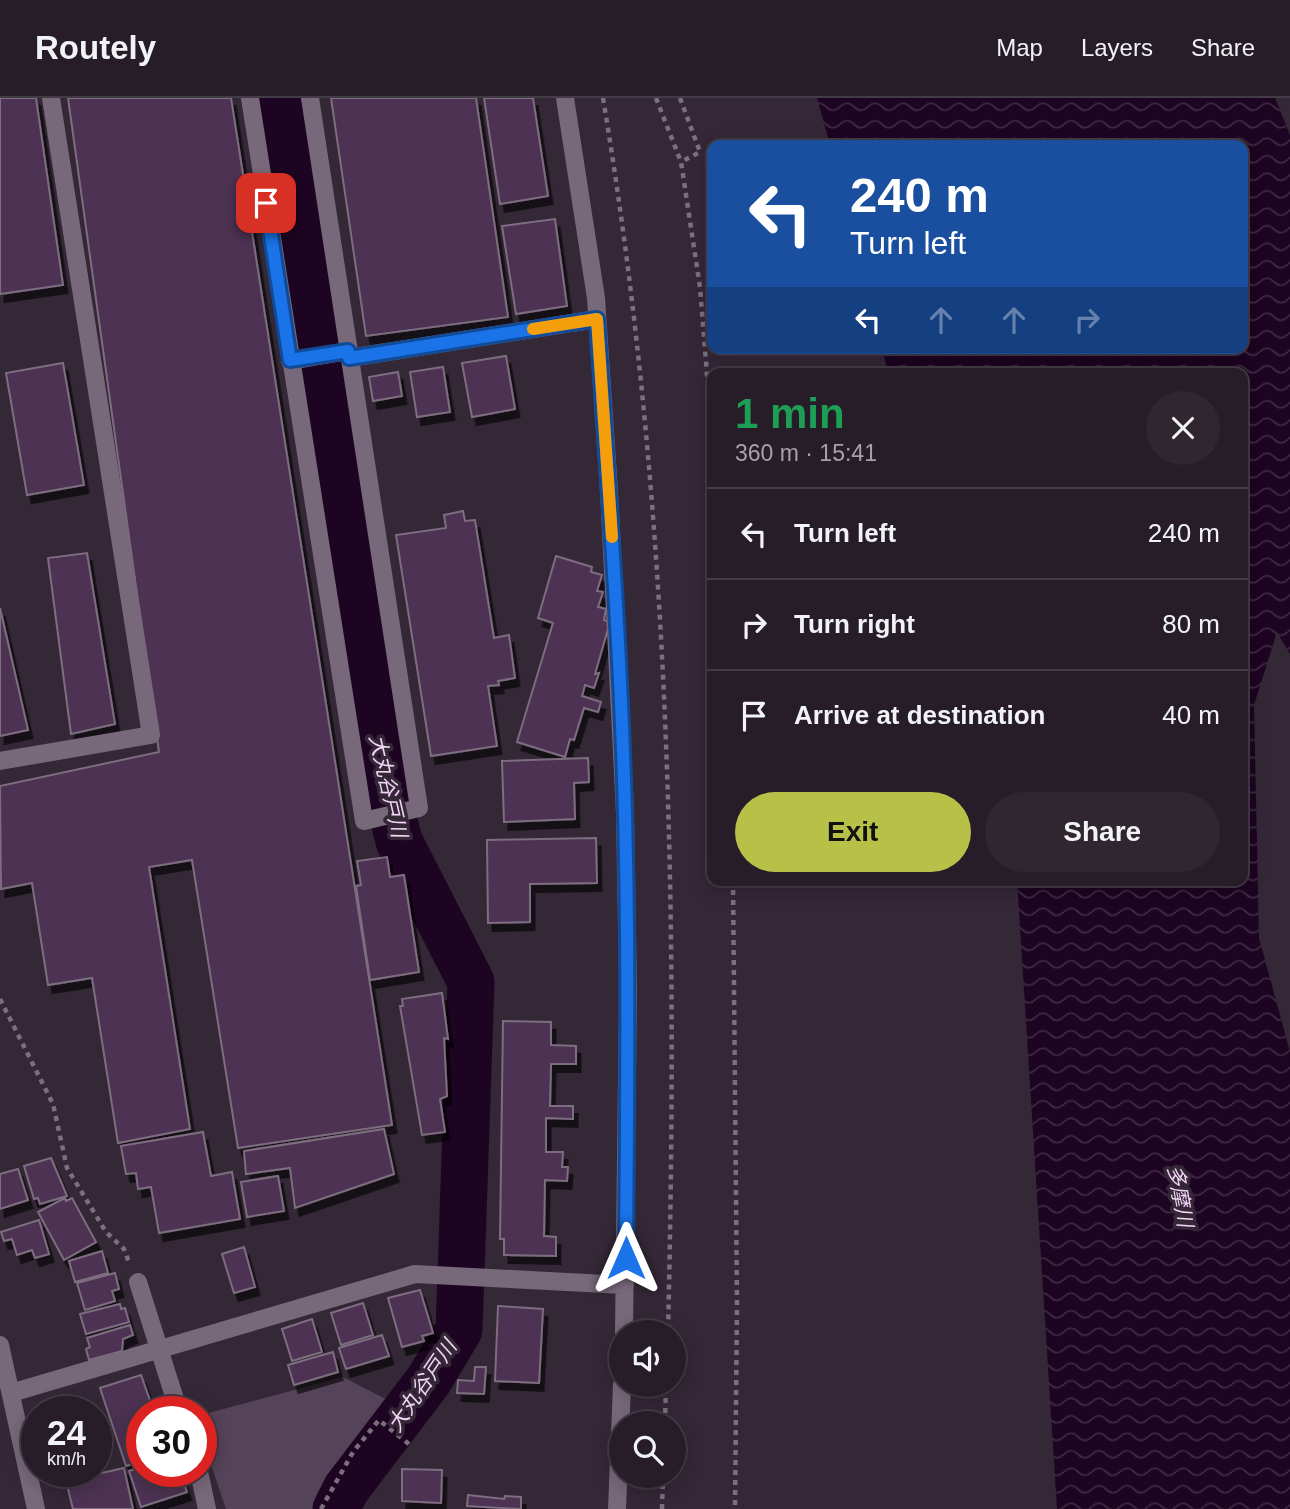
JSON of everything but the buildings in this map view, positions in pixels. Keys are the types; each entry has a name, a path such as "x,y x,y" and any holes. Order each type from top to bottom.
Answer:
{"street":[{"path":"0,761 151,735 51,98"},
{"path":"250,98 364,821 419,808 346,353 310,98"},
{"path":"565,98 596,298 609,491 625,813 628,990 624,1320"},
{"path":"293,360 597,319"},
{"path":"12,1393 415,1274 625,1285"},
{"path":"138,1282 173,1396"},
{"path":"0,1345 36,1509"},
{"path":"617,1509 621,1397"},
{"path":"202,1487 207,1509"}],"path":[{"path":"603,98 633,300 647,432 664,687 669,810 672,1047 668,1320"},
{"path":"656,98 681,162 700,287 707,374"},
{"path":"680,98 700,152 681,162"},
{"path":"733,886 737,1304 735,1509"},
{"path":"0,999 53,1104 67,1168 106,1232 124,1249 138,1282"},
{"path":"321,1509 353,1452 379,1420 410,1445"},
{"path":"662,1509 663,1488"}],"shaded area":[{"path":"343,1377 397,1405 342,1478 326,1509 226,1509 217,1482 217,1411"}],"water":[{"name":"多摩川","path":"817,98 1275,98 1290,135 1290,654 1277,632 1254,705 1259,938 1290,1052 1290,1509 1057,1509 1017,886 1248,886 1248,368 887,368 883,354 1248,354 1248,140 829,140"}],"waterway":[{"name":"大丸谷戸川","path":"280,98 379,760 399,841 471,982 459,1330 429,1380 346,1489 336,1509"}],"slow traffic":[{"path":"533,329 597,319 612,537"}],"route":[{"path":"266,203 290,360 342,351 348,351 349,358 597,319 609,491 625,813 628,990 626,1258"}]}
